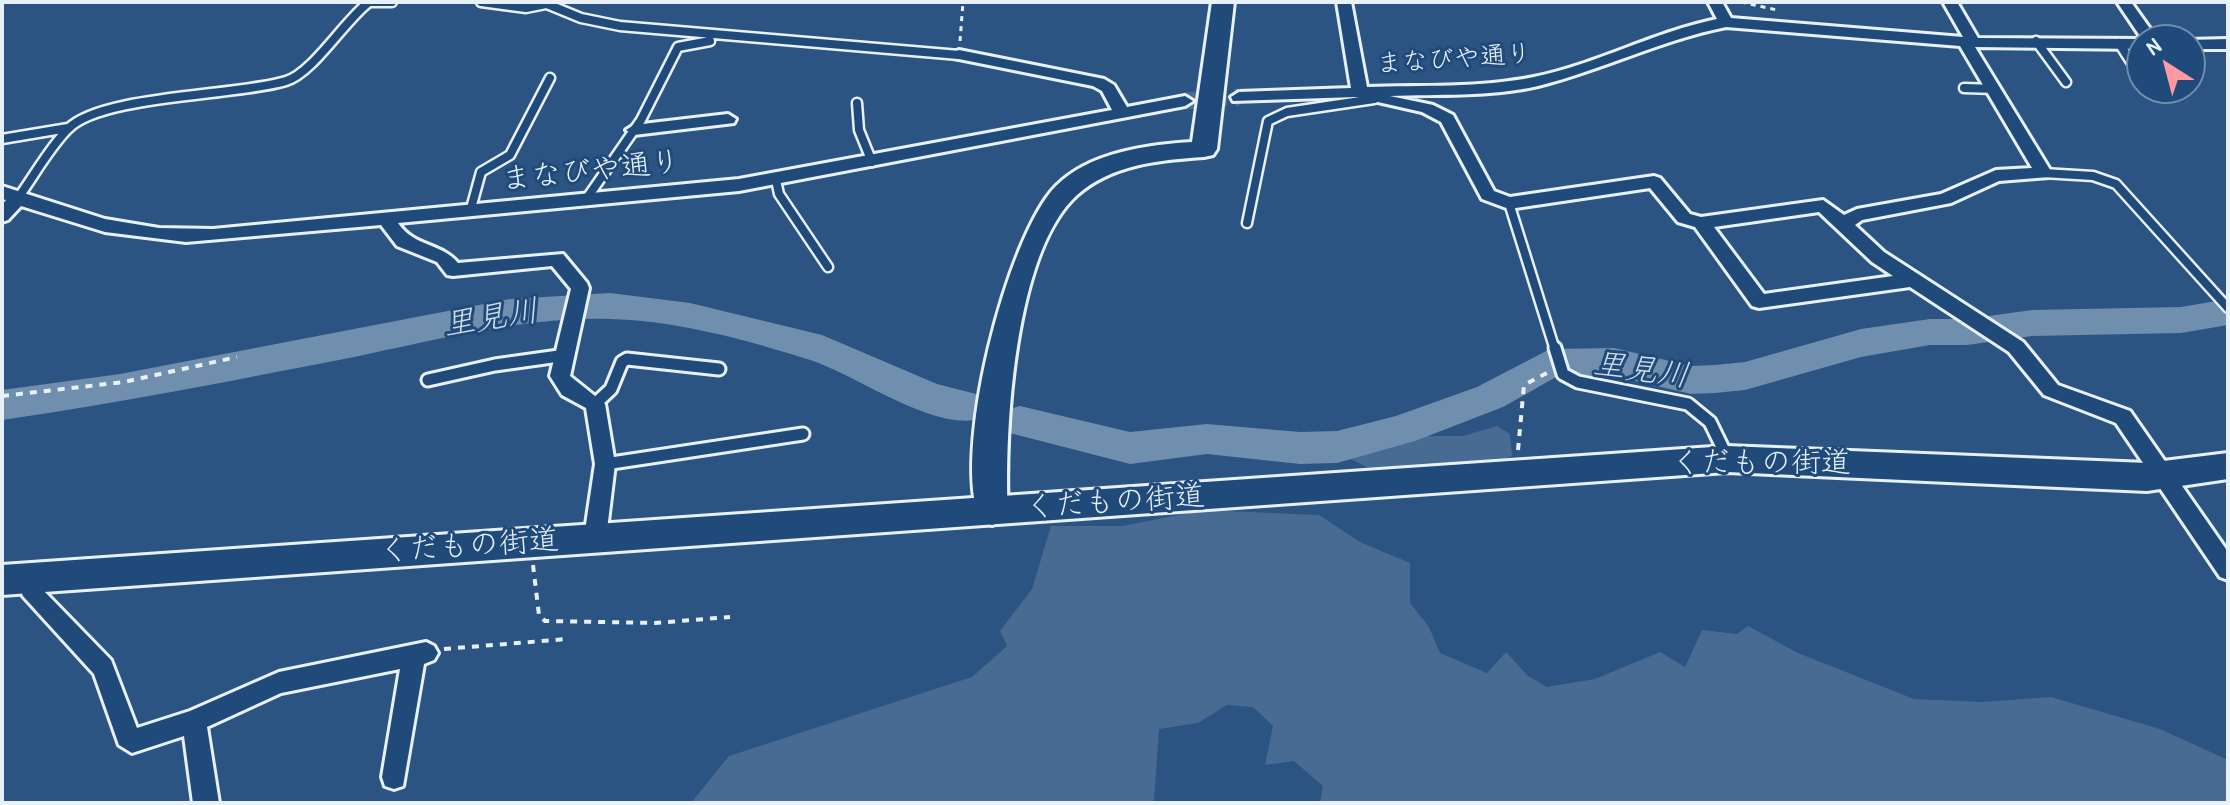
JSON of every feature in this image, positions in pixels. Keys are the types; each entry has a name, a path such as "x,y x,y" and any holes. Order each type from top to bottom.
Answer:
{"highway":[{"name":"くだもの街道","path":"18,579 1727,459 2162,475 2228,466"}],"main road":[{"path":"992,512 990,434 1030,244 1047,213 1066,191 1088,175 1133,159 1204,149 1223,2"}],"street":[{"path":"1344,2 1367,96 1432,107 1438,111 1447,119 1488,195 1509,203 1654,182 1684,218 1701,223 1823,206 1863,246 1910,280 1972,315 2006,339 2027,356 2051,390 2123,417 2228,570"},
{"path":"1715,2 1726,22"},
{"path":"1844,224 1857,215 1945,199 1996,176 2043,173 1969,42 1950,2"},
{"path":"2124,2 2139,24"},
{"name":"まなびや通り","path":"1239,97 1367,96 1533,82 1575,71 1692,29 1726,22 1969,42 2126,43"},
{"path":"2206,44 2228,44"},
{"path":"959,55 1098,82 1108,88 1122,113"},
{"name":"まなびや通り","path":"10,195 149,236 213,235 776,180 1185,101"},
{"path":"634,130 728,119"},
{"path":"2,216 10,195"},
{"path":"387,220 393,234 417,252 443,257 453,270 557,259 580,288 562,383 595,404 605,464 595,538"},
{"path":"1701,223 1759,301 1910,280"},
{"path":"18,579 31,589 35,597 103,668 132,741 194,721 279,683 420,655 394,777"},
{"path":"194,721 206,803"}],"lane":[{"path":"2,139 68,128 101,111 197,93 288,81 307,66 350,16 371,2 392,2"},
{"path":"481,2 526,8 544,3 581,18 620,26 736,39 901,47 959,55"},
{"path":"585,201 634,130 678,47 690,42 736,39"},
{"path":"2036,41 2066,82"},
{"path":"2119,43 2126,54"},
{"path":"470,212 481,172 510,155 550,78"},
{"path":"1964,88 1995,89"},
{"path":"1247,223 1268,121 1290,110 1348,106 1367,96"},
{"path":"857,103 859,130 872,162"},
{"path":"10,195 68,128"},
{"path":"2043,173 2093,176 2116,184 2228,307"},
{"path":"776,180 779,194 828,267"},
{"path":"1509,203 1558,364 1583,384 1691,405 1712,425 1727,459"},
{"path":"428,380 495,365 566,355"},
{"path":"595,404 611,389 622,362 627,359 719,369"},
{"path":"605,464 803,434"}],"path":[{"path":"959,55 963,2"},
{"path":"2,396 124,382 237,357"},
{"path":"1518,473 1520,405 1524,385 1558,364"},
{"path":"530,542 539,615 545,621 583,619 655,623 730,617"},
{"path":"420,655 567,639"}],"shaded area":[{"path":"1497,426 1510,434 1512,456 1491,464 1368,468 1349,458 1348,449 1392,436 1463,436"},
{"path":"1203,510 1319,515 1360,542 1410,563 1410,603 1429,627 1440,653 1487,673 1506,652 1528,676 1547,687 1595,679 1660,652 1685,667 1702,630 1737,634 1748,626 1798,653 1914,699 1982,702 2051,697 2160,729 2228,760 2228,803 1320,803 1323,786 1294,761 1265,765 1273,726 1253,707 1227,705 1198,723 1159,729 1154,800 1150,803 691,803 729,756 972,677 1007,646 1000,631 1032,589 1051,526 1123,526"}],"waterway":[{"name":"里見川","path":"2,405 120,389 510,312 610,306 690,316 822,349 929,397 971,407"},
{"name":"里見川","path":"1020,421 1130,448 1207,439 1300,448 1337,447 1401,430 1490,397 1550,363 1614,362 1691,380 1715,379 1745,376 1861,343 1930,332 1967,332 2032,323 2181,320 2228,312"}],"tunnel":[{"path":"1185,101 1239,97"}]}
